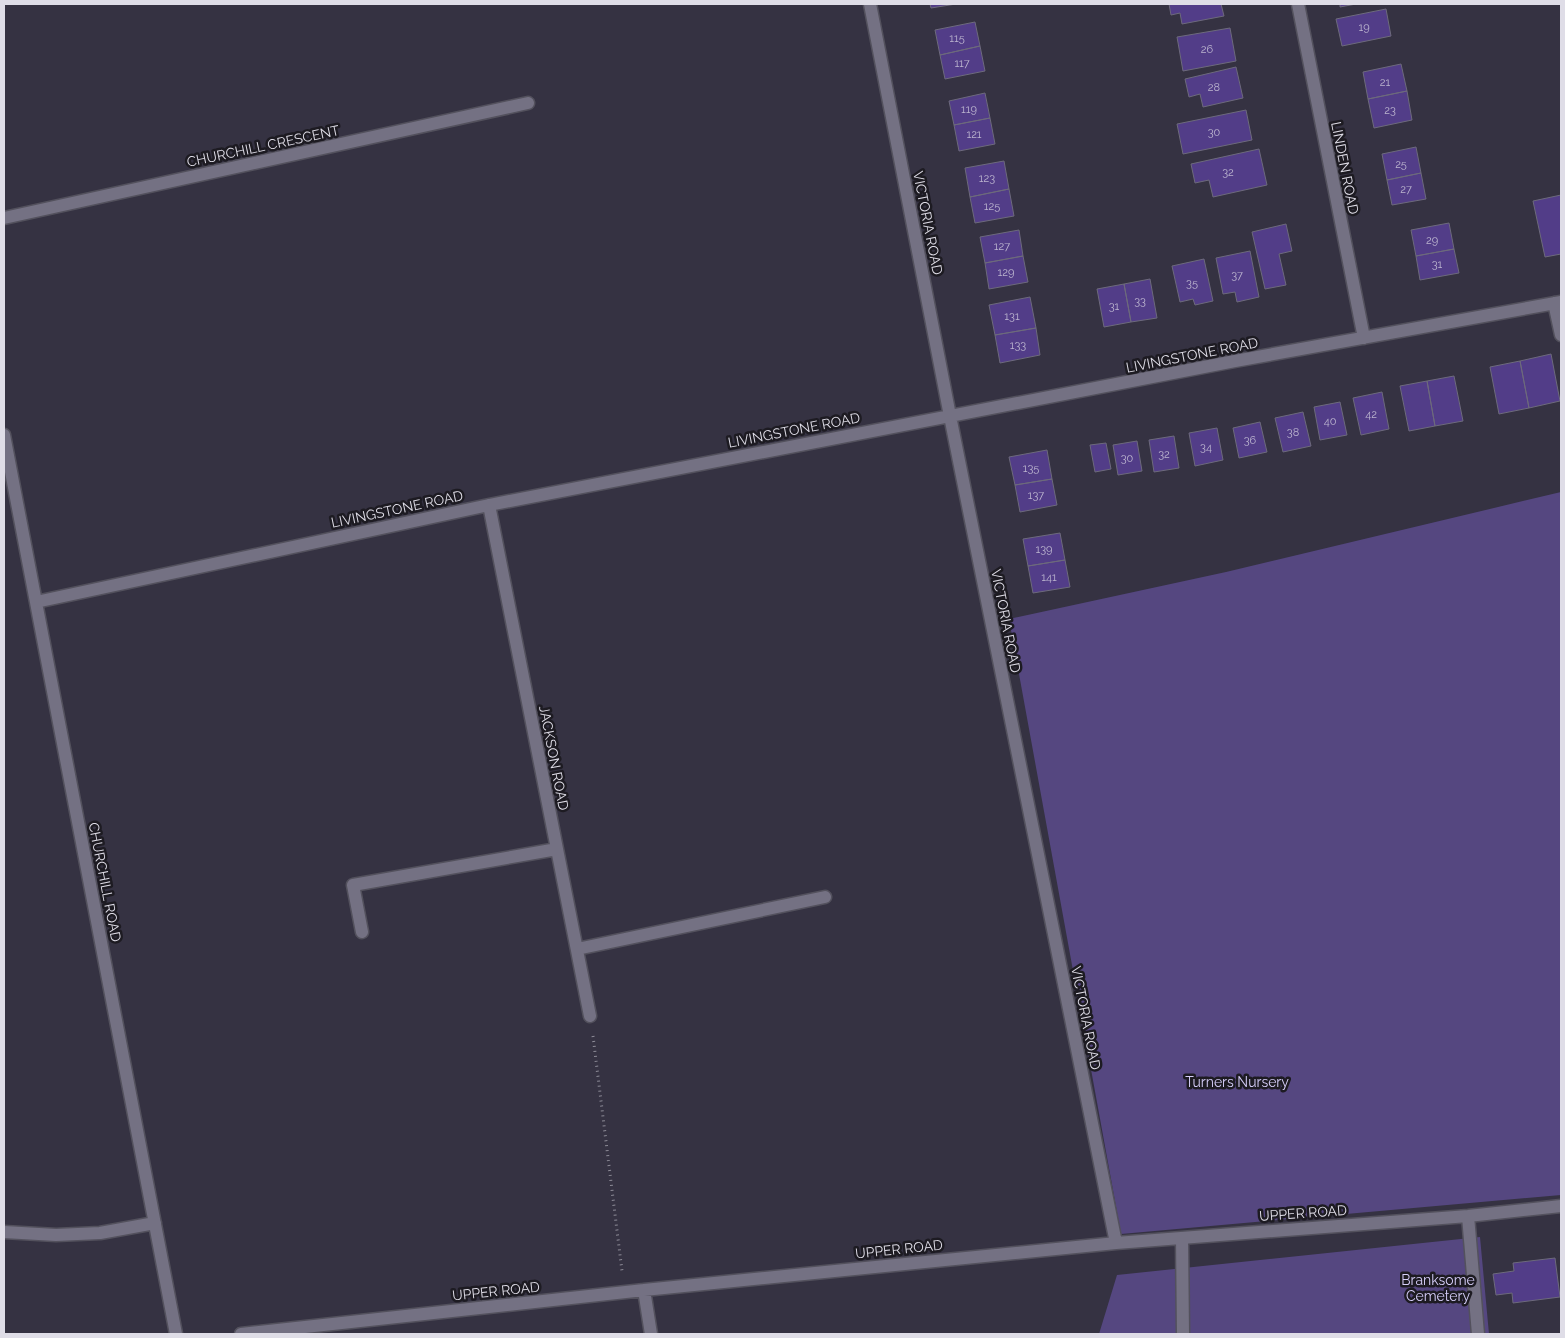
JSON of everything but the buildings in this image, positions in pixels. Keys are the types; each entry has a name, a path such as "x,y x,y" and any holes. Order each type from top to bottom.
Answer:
{"street":[{"name":"VICTORIA ROAD","path":"870,4 950,416 1116,1243"},
{"name":"LINDEN ROAD","path":"1298,4 1364,338"},
{"name":"CHURCHILL CRESCENT","path":"4,218 528,103"},
{"name":"LIVINGSTONE ROAD","path":"36,602 488,505 1558,302"},
{"path":"1558,302 1561,335"},
{"name":"CHURCHILL ROAD","path":"4,435 5,450 36,602 176,1334"},
{"name":"JACKSON ROAD","path":"488,505 590,1016"},
{"path":"362,932 353,885 557,849"},
{"path":"577,948 825,897"},
{"name":"UPPER ROAD","path":"241,1334 644,1290 1116,1243 1468,1216 1561,1206"},
{"path":"1468,1216 1478,1334"},
{"path":"4,1232 56,1235 100,1233 155,1223"},
{"path":"1182,1238 1183,1334"},
{"path":"644,1290 651,1334"}],"path":[{"path":"590,1016 625,1292"}],"green space":[{"name":"Turners Nursery","path":"1561,492 1561,1195 1121,1234 1009,619 1226,572"},
{"name":"Branksome Cemetery","path":"1480,1237 1489,1334 1099,1334 1117,1275"}]}
